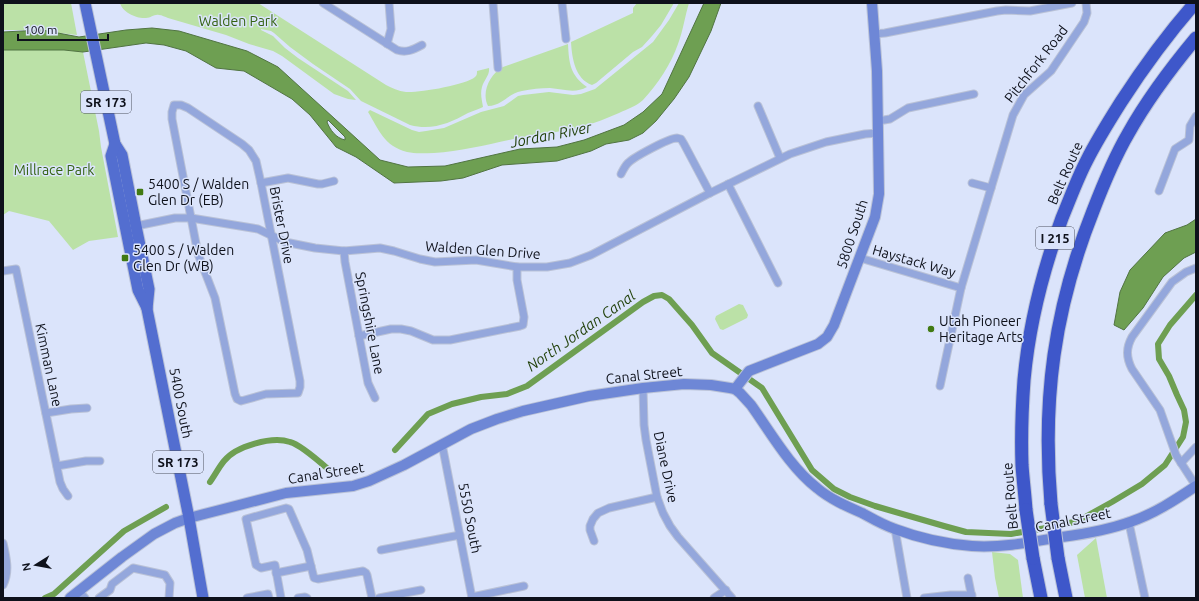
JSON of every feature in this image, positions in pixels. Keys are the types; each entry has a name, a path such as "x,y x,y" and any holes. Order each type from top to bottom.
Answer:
{"highway":[{"name":"Belt Route","path":"1040,598 1026,510 1022,465 1022,420 1025,379 1030,338 1039,295 1047,265 1070,196 1100,134 1136,78 1195,3"},
{"name":"I 215","path":"1066,598 1058,558 1051,504 1047,449 1050,388 1055,346 1062,309 1074,262 1098,196 1117,154 1156,89 1196,38"},
{"path":"1033,559 1035,598"}],"main road":[{"name":"5400 South","path":"85,3 115,144 122,155 148,289 147,309"},
{"name":"5400 South","path":"115,144 111,156 125,229 138,290 147,309 189,518 203,598"}],"street":[{"path":"323,3 397,50 406,52 422,45"},
{"path":"388,44 391,29 389,3"},
{"path":"493,3 498,68"},
{"path":"562,3 566,39"},
{"name":"5800 South","path":"738,385 749,372 818,344 827,337 834,325 875,217 880,194 872,3"},
{"path":"874,34 1017,7 1035,10 1072,3"},
{"name":"Pitchfork Road","path":"940,386 961,288 1006,134 1016,108 1029,90 1051,71 1087,16 1086,3"},
{"path":"878,121 890,119 904,109 911,107 974,94"},
{"name":"Brister Drive","path":"174,105 181,105 188,108 246,147 256,161 261,183 300,387 298,393 266,394 241,401 237,399 234,392 215,298 199,257 172,119 174,105"},
{"path":"758,106 780,158"},
{"path":"1159,192 1175,149 1189,140 1190,126 1196,116"},
{"name":"Walden Glen Drive","path":"136,226 175,218 191,218 258,229 295,245 325,250 344,251 380,248 427,261 443,262 476,260 517,267 538,268 555,266 584,258 780,158 817,144 865,134 878,133"},
{"path":"621,174 630,161 669,140 677,138 683,142 710,193"},
{"path":"261,183 288,178 318,184 334,181"},
{"path":"972,183 991,188"},
{"path":"728,184 778,283"},
{"name":"Springshire Lane","path":"344,251 368,383 375,398"},
{"name":"Haystack Way","path":"860,258 961,288"},
{"path":"359,336 391,329 402,329 434,340 450,340 523,325 524,317 517,280 517,267"},
{"name":"Kimman Lane","path":"3,271 16,268 56,466 61,486 68,496"},
{"path":"1196,268 1186,272 1172,282 1132,337 1127,348 1129,362 1160,410 1176,455 1196,486"},
{"name":"Canal Street","path":"77,596 122,557 154,534 189,518 286,493 353,486 369,482 483,423 523,411 589,396 671,385 726,387 738,385 748,402 790,460 809,482 833,499 895,529 940,541 972,546 987,546 1017,544 1090,532 1129,523 1157,510 1196,486"},
{"name":"Diane Drive","path":"643,388 644,433 657,497 663,513 674,532 732,598"},
{"path":"46,413 87,408"},
{"name":"5550 South","path":"442,444 472,597"},
{"path":"1181,462 1196,447"},
{"path":"56,466 86,460 100,461"},
{"path":"594,541 590,526 598,513 609,508 657,497"},
{"path":"281,598 274,565 260,568 256,565 246,519 283,508 289,509 307,550 315,579 361,571 365,572 372,598"},
{"path":"1129,523 1145,598"},
{"path":"895,529 907,598"},
{"path":"381,550 460,535"},
{"path":"3,546 7,573 3,585"},
{"path":"276,573 311,566"},
{"path":"99,598 110,590 112,584 133,568 165,575 170,583 169,598"},
{"path":"924,598 951,595 972,597 968,578"},
{"path":"472,597 524,586"},
{"path":"379,598 421,590"},
{"path":"714,598 726,590"},
{"path":"247,598 268,594 269,598"},
{"path":"298,598 307,598"}],"green space":[{"path":"3,3 71,3 77,35 33,30 3,30"},
{"name":"Walden Park","path":"120,3 258,3 386,85 403,92 431,90 452,86 475,77 477,71 489,68 489,73 481,90 483,107 448,123 440,125 418,127 410,125 361,101 350,89 313,64 271,31 261,29 273,36 298,58 348,91 356,100 334,94 273,51 161,15 146,18 134,16 127,12"},
{"path":"637,3 674,3 661,25 642,47 633,52 596,83 592,85 586,82 578,73 572,55 571,42 633,13 633,8"},
{"path":"679,3 689,3 675,51 659,81 649,94 638,104 592,124 575,129 523,137 467,149 434,153 417,153 399,149 387,141 379,131 368,112 370,110 419,132 444,128 481,112 504,106 518,96 549,92 573,95 581,94 595,89 653,42"},
{"path":"568,44 570,63 574,73 577,78 587,87 573,91 550,88 525,90 513,94 498,104 488,106 486,101 486,89 494,74 498,70"},
{"name":"Millrace Park","path":"3,50 64,50 83,52 118,237 89,241 73,250 49,221 9,211 3,215"},
{"path":"739,304 743,305 748,315 747,318 723,330 720,329 715,319 716,316"},
{"path":"1096,538 1107,598 1085,598 1077,555"},
{"path":"992,552 1010,554 1018,560 1023,598 999,598"}],"shaded area":[{"path":"704,3 721,3 711,31 689,77 674,99 656,121 643,133 629,140 606,144 591,151 557,161 502,165 463,178 441,181 394,183 356,157 336,147 310,115 292,99 244,71 216,68 186,51 164,45 146,43 83,52 64,50 3,50 3,32 42,30 79,37 152,28 179,31 247,51 278,67 380,160 408,167 445,166 520,149 557,147 584,140 624,125 643,112 662,94","holes":["328,120 345,137 345,140 334,133 328,125"]},
{"path":"1196,219 1196,252 1184,258 1163,277 1143,308 1124,330 1114,325 1120,292 1130,270 1165,233 1187,225"}],"waterway":[{"name":"North Jordan Canal","path":"395,450 428,414 452,404 481,397 507,394 527,386 643,302 654,296 662,295 669,299 692,325 712,353 762,388 812,470 834,489 850,497 875,506 966,532 1011,534 1052,527 1078,521 1142,484 1165,465 1183,437 1186,422 1184,410 1169,376 1159,359 1158,344 1170,325 1196,295"},
{"name":"North Jordan Canal","path":"210,482 220,466 230,456 245,447 264,441 282,440 294,443 328,469"},
{"name":"North Jordan Canal","path":"45,598 54,594 124,531 166,507"}],"place":[{"name":"5400 S / Walden Glen Dr (EB)","path":"140,192"},
{"name":"5400 S / Walden Glen Dr (WB)","path":"125,258"},
{"name":"Utah Pioneer Heritage Arts","path":"931,329"}],"water label":[{"name":"Jordan River","path":"551,135"}]}
